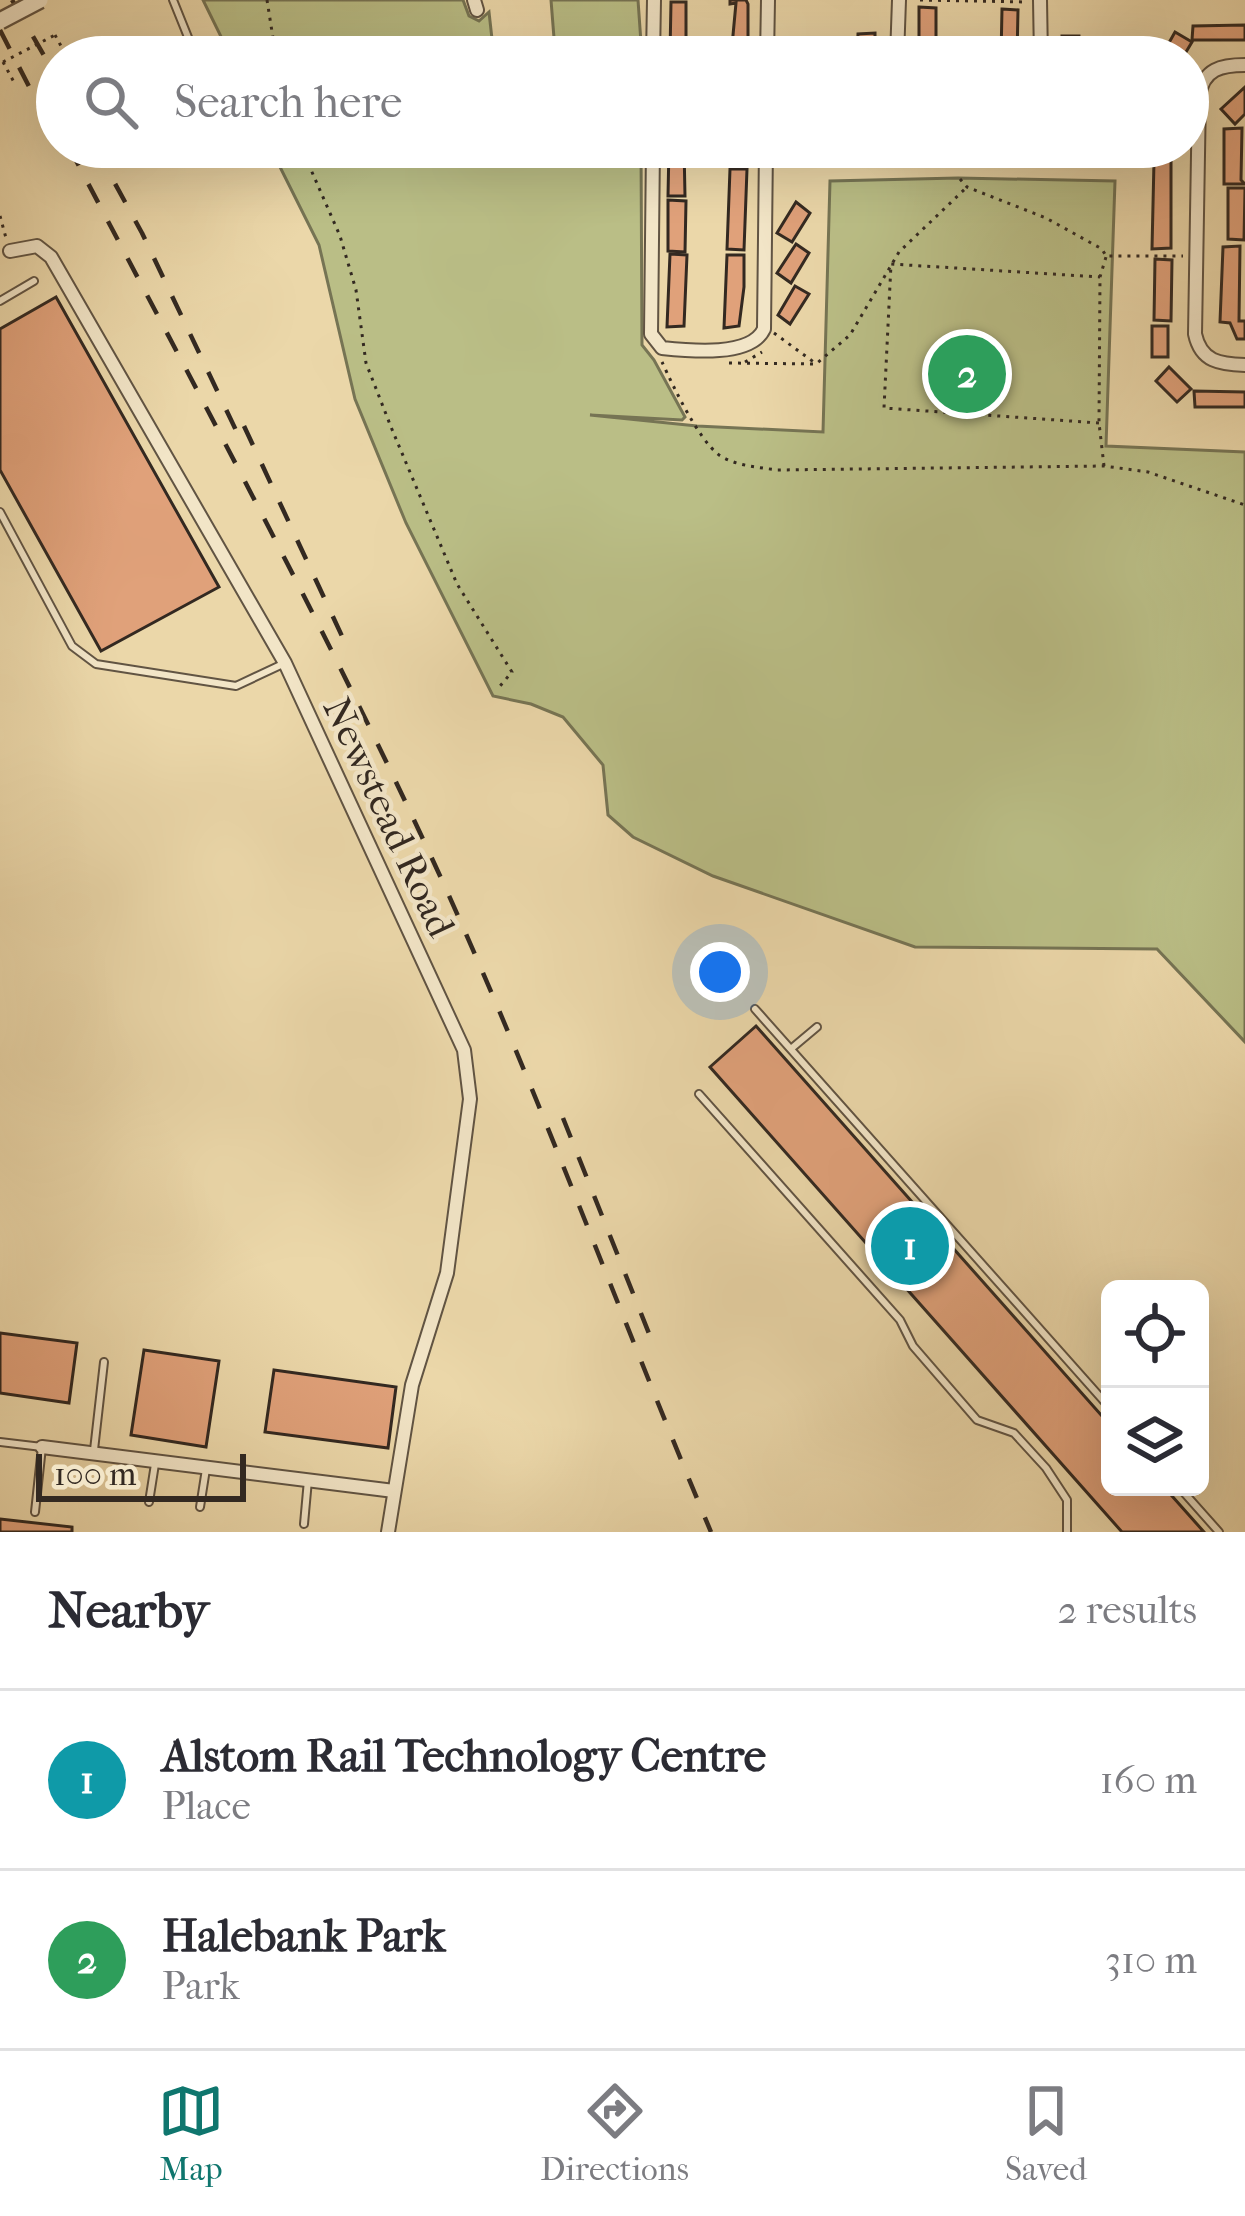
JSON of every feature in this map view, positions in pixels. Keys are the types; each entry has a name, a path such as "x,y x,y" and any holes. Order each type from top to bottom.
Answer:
{"street":[{"path":"0,21 40,0"},
{"path":"653,36 654,0"},
{"path":"767,36 768,0"},
{"path":"898,36 899,0"},
{"path":"1040,1 1041,36"},
{"path":"1209,75 1214,69 1245,65"},
{"path":"653,168 652,334 662,354 745,348 758,342 764,329 766,168"},
{"path":"1199,168 1197,342 1210,360 1245,365"},
{"name":"Newstead Road","path":"10,251 38,246 51,257 285,663 459,1038 470,1076 470,1099 447,1274 412,1385 388,1532"},
{"path":"42,1448 394,1491"}],"lane":[{"path":"173,0 188,36"},
{"path":"0,301 34,281"},
{"path":"0,512 72,646 96,664 236,686 285,663"},
{"path":"755,1009 1101,1398"},
{"path":"792,1048 817,1027"},
{"path":"698,1094 900,1320 913,1346 977,1420 1014,1433 1046,1468 1067,1500 1067,1532"},
{"path":"94,1454 104,1362"},
{"path":"0,1442 42,1448 35,1512"},
{"path":"149,1502 156,1462"},
{"path":"200,1507 206,1468"},
{"path":"304,1524 308,1480"},
{"path":"1187,1496 1219,1532"}],"path":[{"path":"267,0 273,36"},
{"path":"920,0 1040,1"},
{"path":"15,85 3,62 36,45"},
{"path":"310,168 340,236 356,290 366,363 458,584 512,672 500,686"},
{"path":"960,179 967,187 1046,218 1102,249 1106,256 1100,277 1099,423 1105,466"},
{"path":"724,363 816,364 850,334 891,264 967,187"},
{"path":"0,216 10,251"},
{"path":"1106,256 1197,256"},
{"path":"891,264 1100,277"},
{"path":"891,264 884,408 1099,423"},
{"path":"764,329 816,364"},
{"path":"662,354 669,363"},
{"path":"662,354 707,442 720,455 745,466 777,470 1105,466 1148,472 1245,505"}],"green space":[{"path":"203,0 463,0 469,16 479,21 489,12 492,36 221,36"},
{"path":"551,0 638,0 641,36 554,36"},
{"path":"280,168 641,168 642,345 685,417 590,415 823,432 830,181 1115,181 1106,446 1245,452 1245,1042 1157,949 915,947 713,876 633,837 608,815 603,765 563,717 493,696 406,523 355,399 319,245"}],"building":[{"path":"730,0 746,0 748,36 733,36 736,3"},
{"path":"671,2 686,2 686,36 670,36"},
{"path":"919,7 936,8 936,36 919,36"},
{"path":"1002,9 1018,10 1017,36 1001,36"},
{"path":"1245,25 1245,40 1192,36 1193,26"},
{"path":"1245,87 1245,114 1235,124 1221,109"},
{"path":"1242,128 1241,180 1245,184 1224,184 1224,129"},
{"path":"669,168 684,168 685,196 668,196"},
{"path":"1154,168 1171,168 1171,248 1152,249"},
{"path":"730,169 747,169 744,250 727,249"},
{"path":"1228,188 1245,188 1244,240 1228,239"},
{"path":"668,200 686,201 685,252 668,251"},
{"path":"796,202 810,213 792,242 777,233"},
{"path":"796,244 809,253 791,283 777,273"},
{"path":"1240,246 1239,321 1245,321 1245,339 1237,339 1230,323 1220,322 1223,247"},
{"path":"670,254 687,255 684,326 667,327"},
{"path":"727,255 744,255 744,287 739,326 724,328"},
{"path":"1155,259 1172,260 1171,321 1154,320"},
{"path":"795,286 809,294 790,324 778,315"},
{"path":"56,297 219,587 101,651 0,470 0,329"},
{"path":"1152,326 1168,326 1168,357 1152,357"},
{"path":"1169,367 1191,389 1177,402 1156,381"},
{"path":"1194,391 1245,392 1245,407 1195,407"},
{"path":"756,1026 1101,1415 1101,1496 1172,1496 1204,1532 1122,1532 710,1067"},
{"path":"0,1333 77,1343 69,1403 0,1393"},
{"path":"144,1350 219,1361 206,1447 131,1435"},
{"path":"274,1370 396,1387 388,1448 265,1432"},
{"path":"0,1519 72,1527 72,1532 0,1532"}],"railway":[{"path":"12,0 36,42"},
{"path":"0,30 36,100"},
{"path":"80,168 298,585 429,852 538,1105 711,1532"},
{"path":"106,168 243,445"},
{"path":"244,426 348,649"},
{"path":"563,1118 654,1346"}],"place":[{"name":"Halebank Park","path":"967,374"},
{"name":"Alstom Rail Technology Centre","path":"910,1246"}]}
